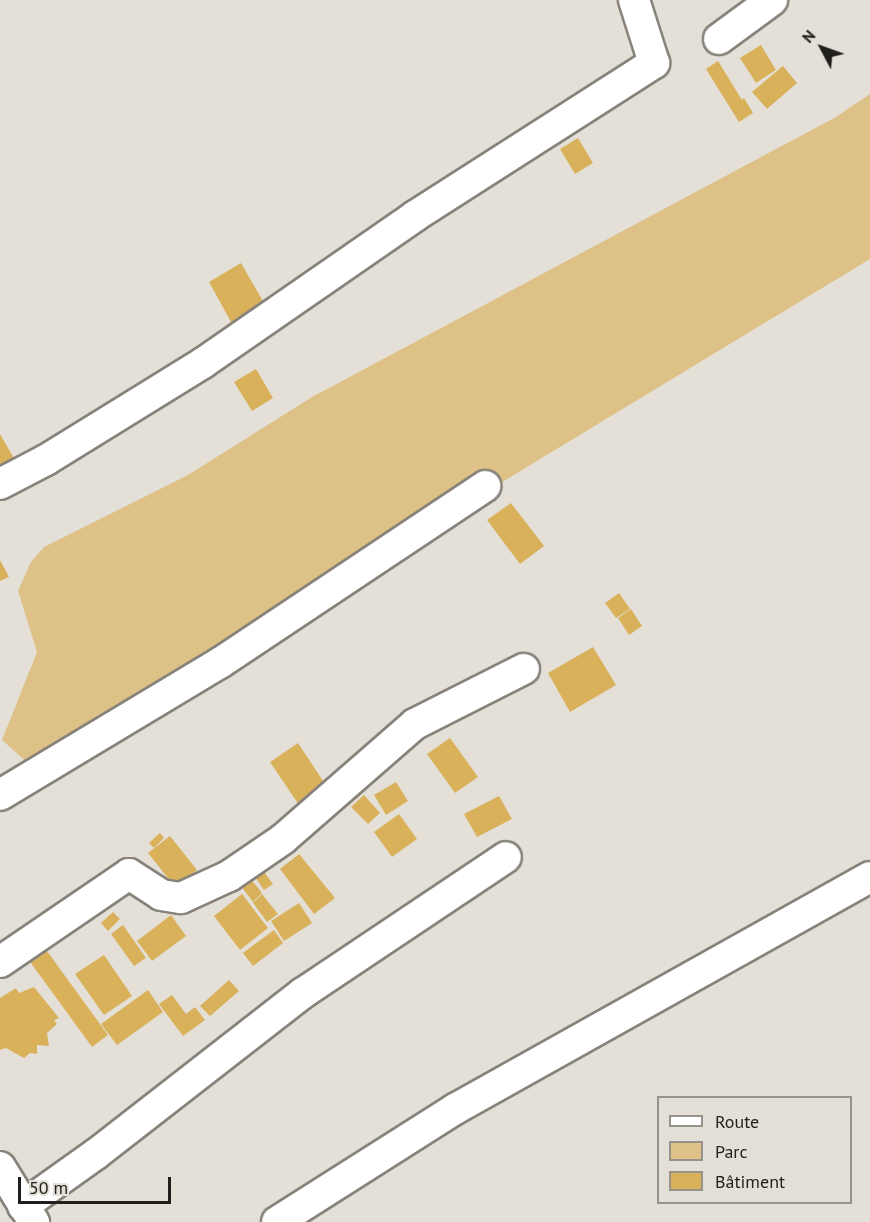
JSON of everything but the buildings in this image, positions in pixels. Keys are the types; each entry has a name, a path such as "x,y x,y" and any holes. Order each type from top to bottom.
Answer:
{"street":[{"path":"0,484 46,460 203,363 415,216 654,63 634,0"},
{"path":"719,39 772,0"},
{"path":"0,795 220,663 485,486"},
{"path":"0,962 129,874 161,895 181,898 229,876 283,839 415,724 524,669"},
{"path":"0,1167 29,1214 96,1154 303,993 506,857"},
{"path":"277,1222 455,1109 870,877"}],"green space":[{"path":"870,94 870,259 32,767 2,740 37,652 18,591 31,562 44,547 188,475 312,397 836,117"}]}
